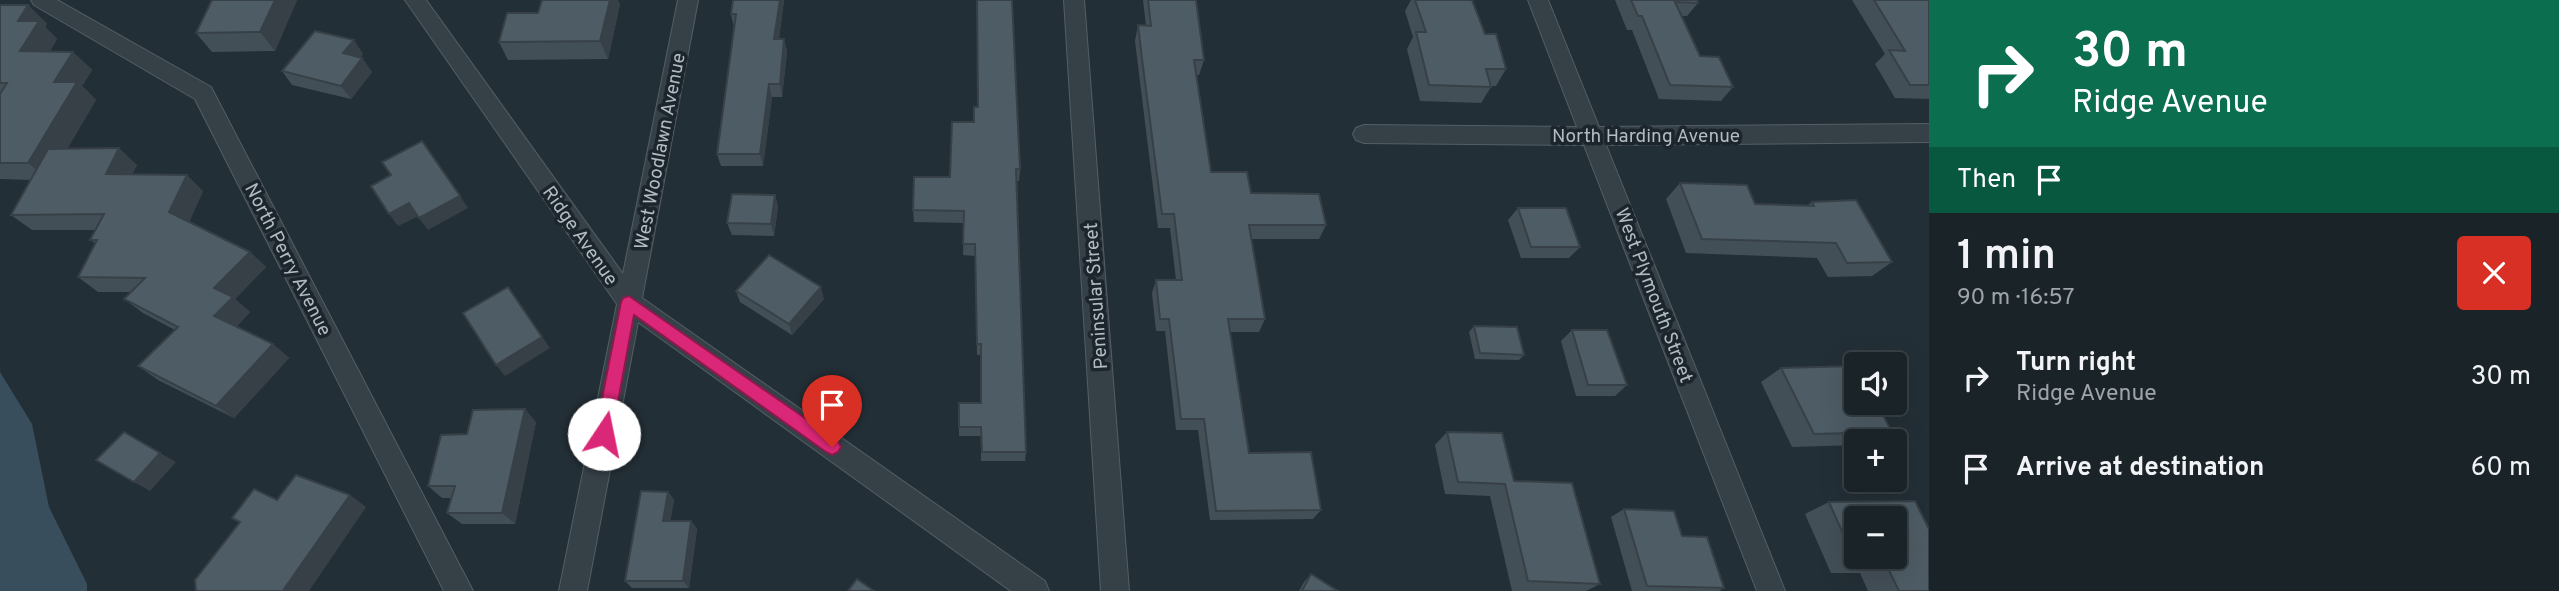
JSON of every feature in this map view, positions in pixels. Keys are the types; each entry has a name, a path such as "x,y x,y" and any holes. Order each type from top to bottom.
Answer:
{"street":[{"name":"North Perry Avenue","path":"41,0 203,93 459,591"},
{"name":"Ridge Avenue","path":"415,0 629,302 1035,591"},
{"name":"West Woodlawn Avenue","path":"573,591 688,0"},
{"name":"Peninsular Street","path":"1074,0 1115,591"},
{"name":"West Plymouth Street","path":"1538,0 1771,591"},
{"name":"North Harding Avenue","path":"1364,134 1592,136 1929,133"}],"water":[{"path":"0,372 32,424 49,507 87,584 87,591 0,591"}],"building":[{"path":"212,0 275,0 260,32 196,33"},
{"path":"542,0 610,0 600,41 499,42 507,13 538,13"},
{"path":"733,0 780,0 774,39 784,39 780,84 769,84 760,154 717,154 736,14 731,14"},
{"path":"977,0 1012,0 1020,169 1016,169 1026,452 982,452 981,427 959,427 959,403 981,403 981,344 977,344 975,244 963,244 964,211 913,210 914,177 950,177 952,122 974,122 974,107 978,107"},
{"path":"1148,0 1196,0 1204,60 1194,60 1211,172 1247,172 1251,193 1319,194 1326,225 1249,225 1265,319 1228,319 1249,453 1311,452 1321,510 1216,511 1204,419 1181,419 1169,319 1160,319 1156,280 1182,280 1174,214 1162,214 1142,59 1138,25 1151,26"},
{"path":"1415,0 1472,0 1485,34 1496,34 1506,69 1486,69 1491,87 1429,85 1416,32 1426,32"},
{"path":"1631,0 1697,0 1698,3 1675,2 1700,56 1719,57 1733,87 1670,85 1642,16 1638,16"},
{"path":"1874,0 1929,0 1929,85 1910,85 1889,50 1905,51"},
{"path":"0,5 28,5 18,21 39,21 20,51 73,52 54,82 77,82 28,163 0,163 0,94 7,83 0,83"},
{"path":"315,31 354,40 343,53 362,58 341,86 282,71"},
{"path":"422,141 460,196 419,218 409,203 389,214 371,186 391,175 382,162"},
{"path":"119,148 106,174 187,175 169,212 250,252 214,288 233,297 214,316 273,344 216,406 138,366 178,327 124,299 145,278 78,277 97,240 90,240 104,214 11,215 48,149"},
{"path":"1680,183 1747,185 1755,204 1814,206 1812,202 1856,200 1892,262 1847,263 1836,243 1702,239"},
{"path":"732,194 775,195 771,224 727,223"},
{"path":"1518,208 1566,208 1580,247 1531,247"},
{"path":"769,255 821,287 789,324 736,291"},
{"path":"508,287 542,337 496,365 463,313"},
{"path":"1474,326 1517,327 1524,355 1480,353"},
{"path":"1572,330 1607,330 1627,385 1588,385"},
{"path":"1844,366 1844,415 1883,415 1890,429 1844,429 1844,433 1814,434 1781,368"},
{"path":"525,409 502,513 447,513 455,486 428,486 441,435 467,434 473,410"},
{"path":"124,432 160,453 134,482 96,460"},
{"path":"1447,432 1502,433 1514,481 1572,483 1600,584 1528,581 1505,484 1458,482"},
{"path":"296,475 350,495 284,589 288,591 196,591 195,580 240,522 232,518 254,489 277,500"},
{"path":"641,491 668,492 663,521 691,521 683,581 625,581"},
{"path":"1915,501 1929,529 1929,591 1899,591 1888,569 1907,569 1907,506 1844,506 1844,536 1829,502"},
{"path":"1624,509 1674,511 1682,536 1707,537 1724,588 1647,586"},
{"path":"1311,574 1338,591 1302,591"},
{"path":"857,579 874,591 848,591"}],"route":[{"path":"604,434 629,302 832,447"}]}
